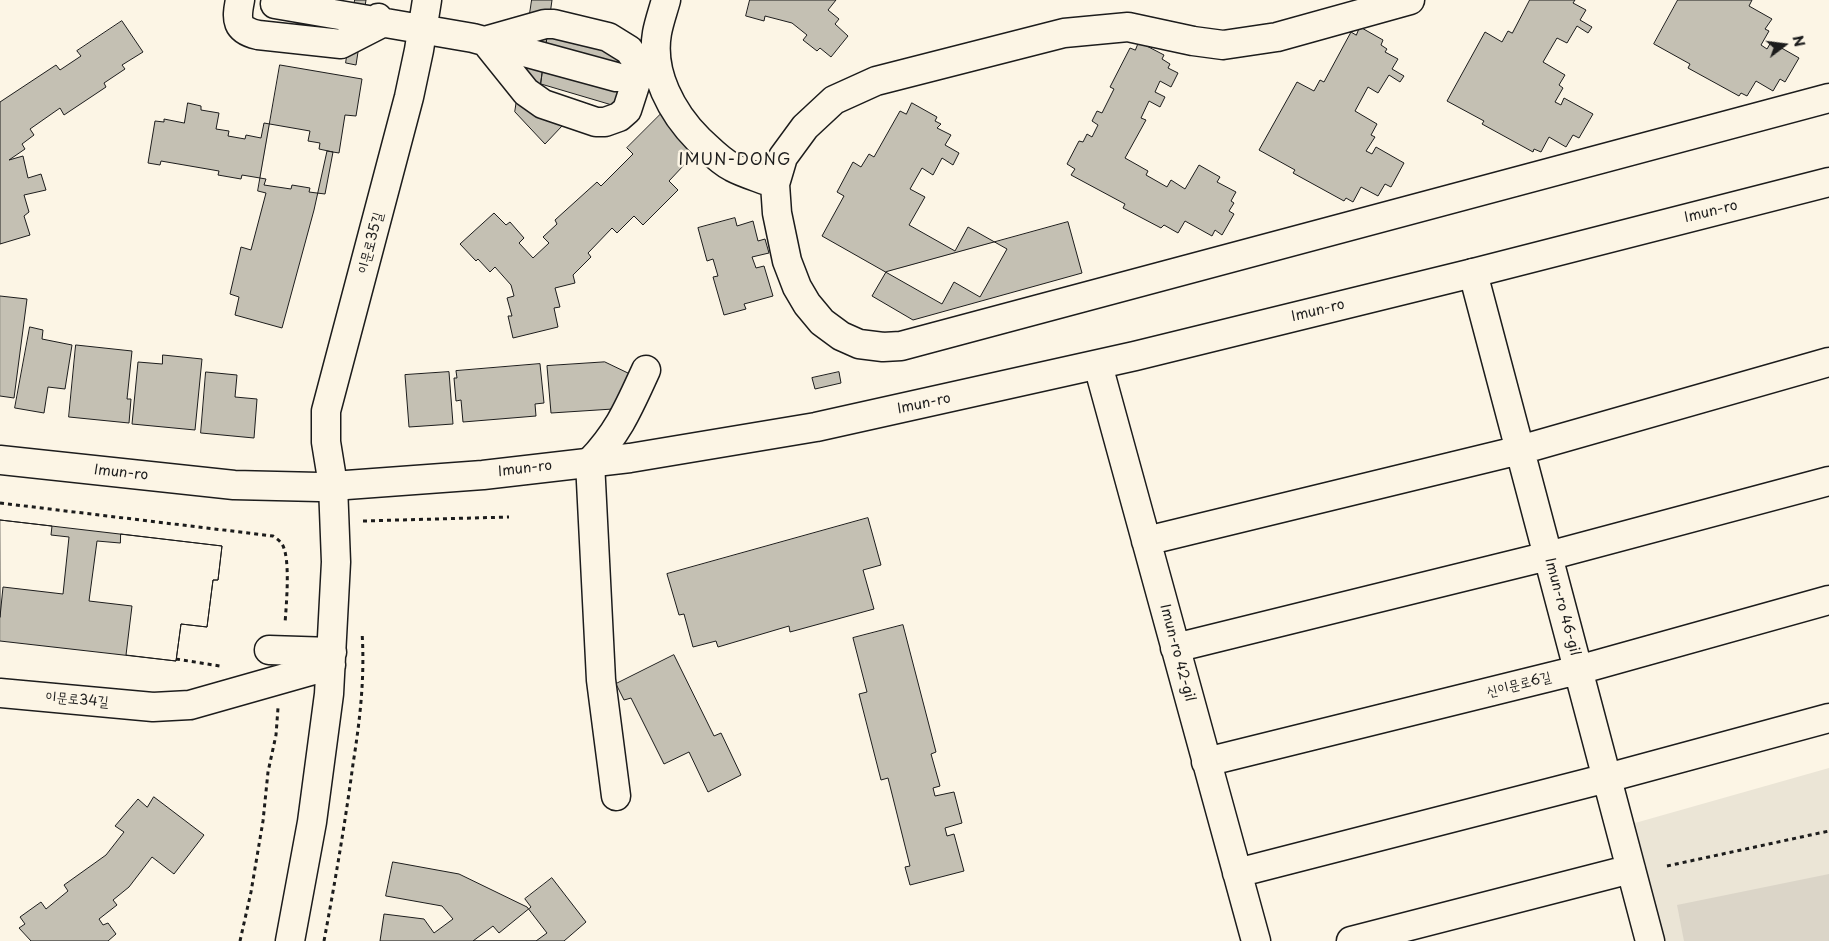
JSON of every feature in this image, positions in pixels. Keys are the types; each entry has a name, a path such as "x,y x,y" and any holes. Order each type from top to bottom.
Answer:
{"street":[{"path":"240,0 237,14 240,26 246,31 258,35 341,44 382,23"},
{"path":"363,0 382,23"},
{"name":"이문로35길","path":"290,941 312,822 330,694 336,562 333,486 326,442 326,411 406,107 427,0"},
{"path":"666,0 656,35 656,54 666,96 690,131 716,155 732,167 775,184"},
{"path":"1410,0 1277,37 1223,45 1193,41 1128,27 1064,33 876,81 834,100 805,127 783,157 775,184 777,212 786,261 796,288 822,322 841,336 859,344 901,346 1829,98"},
{"path":"275,4 485,41 616,77"},
{"path":"545,24 554,24 608,37 629,50 638,68 638,76 627,110 612,120 596,122 543,104 526,92 485,41 545,24"},
{"name":"Imun-ro","path":"0,460 234,485 293,487 333,486 483,474 630,458 816,427 1098,365 1473,273 1829,182"},
{"name":"Imun-ro 46-gil","path":"1473,273 1650,941"},
{"path":"1146,541 1520,450 1829,362"},
{"name":"Imun-ro 42-gil","path":"1098,365 1256,941"},
{"path":"616,796 601,680 590,462 616,432 646,370"},
{"path":"1175,648 1548,556 1829,481"},
{"name":"신이문로6길","path":"1206,762 1578,670 1829,600"},
{"path":"276,650 331,658"},
{"name":"이문로34길","path":"0,693 154,707 190,705 280,680 331,658"},
{"path":"1237,873 1607,778 1829,718"},
{"path":"1351,941 1631,869"}],"path":[{"path":"0,503 273,536 282,544 286,556 287,597 276,650"},
{"path":"359,521 509,517"},
{"path":"324,941 346,820 362,702 364,658 362,629"},
{"path":"176,659 224,667"},
{"path":"240,941 251,892 263,821 268,772 276,735 280,680"},
{"path":"1667,866 1829,831"}],"shaded area":[{"path":"1829,768 1829,941 1665,941 1635,823"},
{"path":"1829,874 1829,941 1684,941 1677,905"}],"building":[{"path":"355,0 366,0 356,65 346,63"},
{"path":"532,0 552,0 538,103 562,126 545,144 515,112"},
{"path":"750,0 836,0 828,10 839,19 835,24 848,36 831,57 820,48 817,51 803,40 807,35 792,23 765,16 764,21 746,16"},
{"path":"1530,0 1575,0 1573,3 1586,10 1580,20 1592,27 1588,33 1577,26 1567,43 1557,38 1543,62 1565,75 1559,85 1563,88 1555,102 1561,105 1564,98 1593,114 1579,138 1573,135 1566,147 1549,137 1541,152 1534,149 1533,152 1482,124 1484,121 1447,101 1485,32 1502,42 1508,31 1512,33"},
{"path":"1678,0 1752,0 1749,6 1772,19 1765,29 1769,31 1761,45 1767,49 1771,42 1799,58 1785,82 1780,79 1773,91 1756,81 1747,96 1741,93 1739,96 1688,68 1690,64 1654,44"},
{"path":"122,21 143,52 122,65 125,69 104,83 106,87 64,115 60,108 30,129 34,135 22,144 25,149 9,160 23,156 28,178 41,174 46,190 24,195 29,212 24,216 30,235 0,244 0,102 56,65 60,70 81,56 77,51"},
{"path":"1360,27 1383,40 1381,45 1387,49 1385,52 1398,59 1392,69 1404,76 1400,82 1389,75 1378,93 1368,87 1355,111 1377,124 1371,135 1375,137 1366,151 1372,154 1376,147 1404,163 1391,187 1385,184 1378,196 1361,187 1353,202 1346,198 1344,201 1293,173 1295,170 1259,150 1297,82 1314,91 1320,80 1324,82 1351,32 1356,35"},
{"path":"548,32 623,53 622,98 612,105 541,84"},
{"path":"1139,42 1164,55 1162,59 1170,64 1168,68 1178,73 1171,87 1160,81 1155,92 1165,97 1160,107 1149,101 1141,118 1146,120 1125,158 1148,171 1146,175 1167,187 1171,180 1185,189 1199,165 1220,177 1217,182 1236,192 1231,201 1234,203 1229,211 1234,214 1222,235 1215,230 1212,236 1185,221 1178,233 1164,225 1161,228 1123,208 1125,204 1071,175 1075,169 1067,164 1079,141 1083,142 1087,134 1092,137 1098,125 1092,121 1097,111 1102,113 1114,89 1110,87 1130,48 1135,50"},
{"path":"280,65 362,79 356,116 345,115 339,153 327,151 314,210 282,328 235,315 239,297 230,294 241,247 251,250 266,193 258,191"},
{"path":"188,103 201,106 201,110 219,113 216,129 229,131 228,136 245,139 246,135 261,138 264,123 310,131 308,141 320,143 319,149 333,152 325,194 309,192 310,188 292,185 291,189 264,185 266,179 242,175 241,179 218,175 219,171 161,161 160,165 148,163 155,121 164,122 164,119 184,123"},
{"path":"912,103 937,117 935,121 941,124 937,128 951,135 945,145 959,153 953,165 942,158 933,175 922,168 910,189 925,197 909,225 955,251 968,227 1007,249 980,297 954,282 942,304 822,236 844,196 837,192 853,162 861,167 869,154 874,157 900,111 906,114"},
{"path":"663,112 698,146 669,181 678,190 643,225 634,216 617,233 612,228 588,253 591,257 573,275 575,283 555,288 560,307 554,308 558,327 513,338 508,316 512,316 507,298 514,296 511,285 495,267 490,272 478,259 476,261 460,244 494,213 506,225 510,222 524,238 519,243 533,258 549,243 543,237 557,224 555,220 597,182 601,186 633,154 627,148"},
{"path":"735,218 737,226 753,221 758,241 765,239 769,253 752,257 756,268 764,266 773,296 744,304 746,309 724,315 713,277 718,276 713,259 707,261 698,228"},
{"path":"1068,222 1082,273 913,320 872,296 886,272"},
{"path":"0,296 27,299 14,398 0,396"},
{"path":"30,327 43,330 42,339 72,345 65,389 48,387 44,413 15,408"},
{"path":"76,345 132,351 127,399 131,399 129,423 69,417"},
{"path":"163,355 202,359 195,430 132,424 138,362 162,364"},
{"path":"605,362 630,374 613,409 551,413 547,366"},
{"path":"540,364 544,403 535,404 536,416 463,422 461,400 456,401 454,378 457,378 456,371"},
{"path":"206,372 237,375 235,397 257,399 254,438 201,433"},
{"path":"449,372 453,424 409,427 405,375"},
{"path":"839,372 841,383 815,389 812,378"},
{"path":"868,518 881,565 863,570 874,609 790,632 789,626 718,647 716,641 693,647 684,614 679,615 667,574"},
{"path":"0,520 52,526 51,535 69,537 63,594 3,587 0,617"},
{"path":"0,520 222,546 218,580 213,580 207,627 181,624 176,661 0,641"},
{"path":"121,534 222,546 218,580 213,580 207,627 181,624 176,661 126,655 132,606 89,601 97,541 120,543"},
{"path":"903,625 936,752 931,754 940,786 933,788 935,796 954,792 962,823 945,828 947,836 954,834 964,871 910,885 905,867 910,866 888,778 881,780 859,694 867,692 853,638"},
{"path":"674,655 714,736 721,733 741,775 708,792 689,752 664,764 631,698 624,700 616,684"},
{"path":"154,797 204,835 174,874 152,857 129,887 113,900 117,905 99,919 103,925 108,923 116,934 108,941 31,941 19,928 25,924 20,917 41,902 46,909 68,891 64,885 106,855 124,832 115,826 138,799 147,807"},
{"path":"393,862 459,874 527,907 547,933 536,941 380,941 384,914 424,919 434,933 453,919 442,906 386,896"},
{"path":"552,878 586,922 564,941 473,941 493,926 499,933 531,907 525,899"}],"district":[{"name":"IMUN-DONG","path":"735,161"}]}
